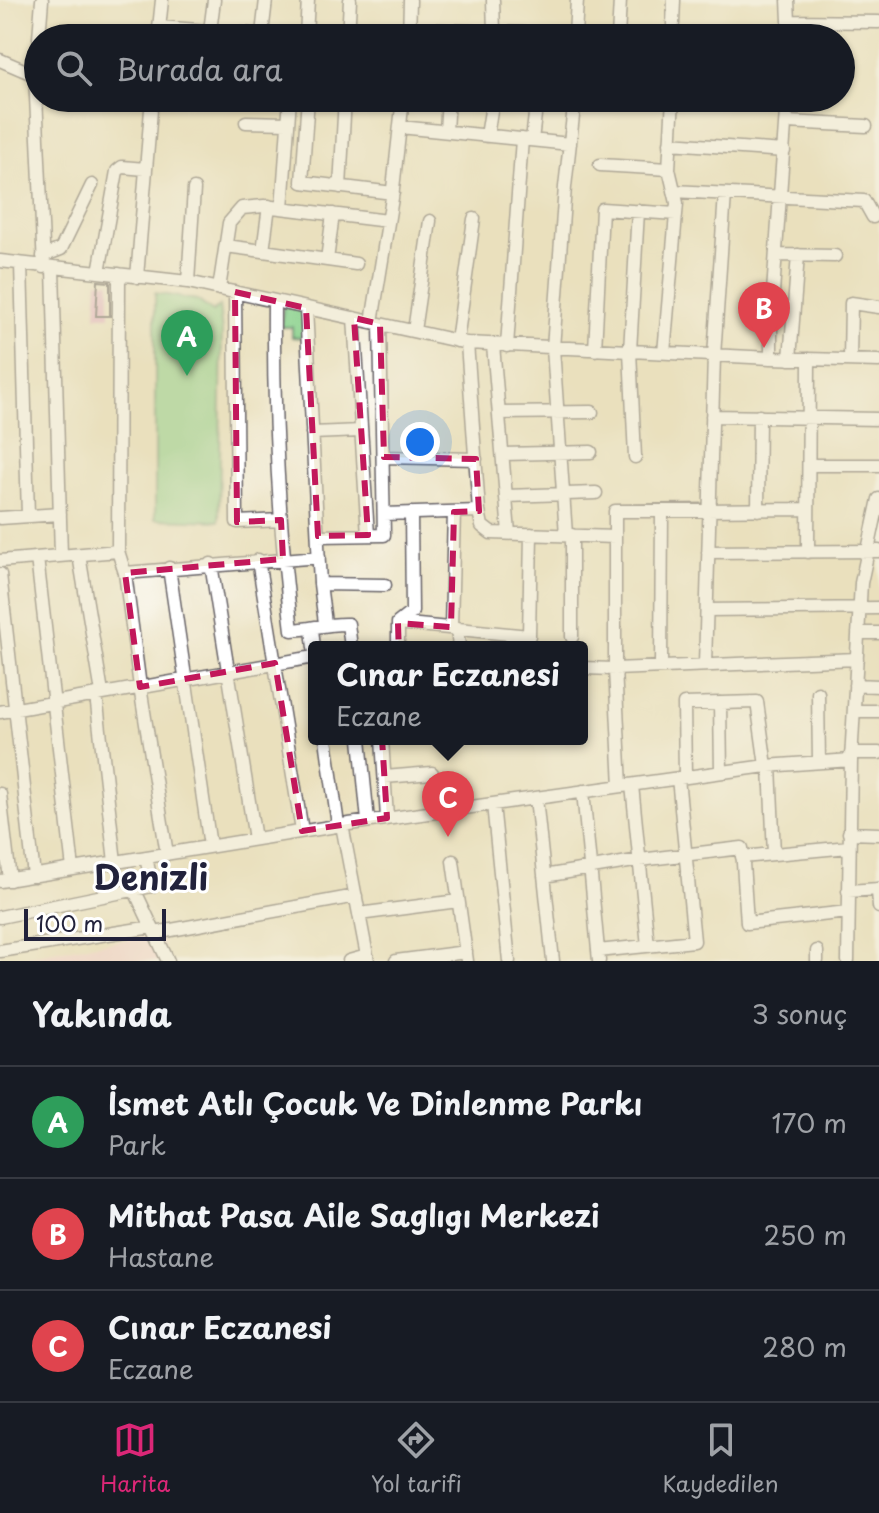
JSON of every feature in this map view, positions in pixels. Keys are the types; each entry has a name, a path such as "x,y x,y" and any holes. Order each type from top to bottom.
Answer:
{"street":[{"path":"40,24 42,0"},
{"path":"160,24 162,0"},
{"path":"211,24 214,0"},
{"path":"263,24 266,0"},
{"path":"302,24 308,0"},
{"path":"349,24 350,0"},
{"path":"409,24 410,0"},
{"path":"493,0 494,24"},
{"path":"576,24 577,0"},
{"path":"619,24 620,0"},
{"path":"673,24 674,0"},
{"path":"788,0 789,24"},
{"path":"789,21 879,22"},
{"path":"0,60 24,70"},
{"path":"37,112 61,556"},
{"path":"137,277 151,112"},
{"path":"263,251 275,207 289,112"},
{"path":"307,112 302,182 393,193"},
{"path":"340,187 344,112"},
{"path":"318,536 384,535 376,323 402,112"},
{"path":"446,131 447,112"},
{"path":"487,136 491,112"},
{"path":"507,346 527,139 534,112"},
{"path":"572,637 569,535 559,451 553,348 573,112"},
{"path":"664,353 676,214 669,169 672,112"},
{"path":"771,358 771,320 787,112"},
{"path":"246,122 288,123"},
{"path":"787,122 866,126"},
{"path":"400,127 570,144"},
{"path":"670,143 784,151"},
{"path":"600,165 669,169"},
{"path":"99,272 117,171 122,167 145,169"},
{"path":"47,263 61,249 92,185"},
{"path":"188,282 194,189"},
{"path":"674,191 864,201 873,217"},
{"path":"705,665 714,356 725,194"},
{"path":"219,289 229,223 242,208 275,207 388,221"},
{"path":"595,350 602,209 676,214"},
{"path":"635,457 630,351 638,211"},
{"path":"327,260 333,214"},
{"path":"474,219 462,342 482,526 491,533 615,537"},
{"path":"414,331 430,221"},
{"path":"226,246 356,264"},
{"path":"776,255 835,256"},
{"path":"790,359 798,255"},
{"path":"0,261 47,263 188,282 462,342 714,356 879,361"},
{"path":"21,264 28,516"},
{"path":"119,274 118,551 125,573 167,854"},
{"path":"235,292 237,522 281,520"},
{"path":"274,301 273,396 283,559 292,630 312,629 325,623 348,624 350,641"},
{"path":"850,360 851,303 879,307"},
{"path":"306,308 320,584 325,623"},
{"path":"354,318 368,535"},
{"path":"493,345 509,533"},
{"path":"808,552 809,359"},
{"path":"499,413 592,412"},
{"path":"712,416 879,419"},
{"path":"758,510 759,416"},
{"path":"312,433 361,431"},
{"path":"503,454 591,452"},
{"path":"383,457 476,459"},
{"path":"809,465 879,465"},
{"path":"506,496 596,493"},
{"path":"848,961 851,756 861,583 873,552 879,502"},
{"path":"648,946 615,669 615,511 808,509"},
{"path":"384,514 479,511"},
{"path":"661,667 662,511"},
{"path":"454,512 454,627 458,641"},
{"path":"398,623 412,612 411,513"},
{"path":"0,518 60,514"},
{"path":"398,623 529,636 531,534"},
{"path":"0,561 118,551"},
{"path":"708,552 873,552"},
{"path":"79,555 99,694 115,862"},
{"path":"125,573 319,557"},
{"path":"37,558 73,869"},
{"path":"258,560 302,831"},
{"path":"211,564 255,839"},
{"path":"169,568 210,846"},
{"path":"0,574 34,876"},
{"path":"320,584 385,585"},
{"path":"707,610 879,608"},
{"path":"398,623 398,641"},
{"path":"312,629 313,641"},
{"path":"858,633 879,633"},
{"path":"0,712 308,658"},
{"path":"588,668 857,659"},
{"path":"855,685 879,686"},
{"path":"818,693 819,762"},
{"path":"583,791 599,956 694,941 682,778 684,704 757,702 768,766 774,854"},
{"path":"720,703 721,772"},
{"path":"854,711 879,711"},
{"path":"327,745 368,958 349,961"},
{"path":"361,745 368,821"},
{"path":"382,745 387,818"},
{"path":"0,794 5,881 387,818 879,753"},
{"path":"385,777 432,773"},
{"path":"536,798 553,961"},
{"path":"493,804 509,961"},
{"path":"742,857 879,834"},
{"path":"544,876 640,860 742,848 747,923 848,912"},
{"path":"0,917 152,886 146,857"},
{"path":"396,961 466,956 453,861"},
{"path":"848,891 879,889 879,907"},
{"path":"135,891 168,961"},
{"path":"0,951 153,930 356,896"},
{"path":"359,914 458,901"}],"highlighted area":[{"path":"235,292 306,308 318,536 368,535 354,318 380,324 384,457 476,459 479,511 454,512 451,627 398,623 400,689 379,691 387,818 302,831 275,663 140,687 125,573 283,559 281,520 237,522"}],"shaded area":[{"path":"161,934 166,961 0,961 59,950"}],"green space":[{"path":"155,293 197,300 213,312 219,306 222,332 219,521 155,519"},
{"path":"283,306 306,311 308,338 292,337 292,327 281,327"}],"building":[{"path":"98,281 110,282 110,316 96,316"}],"place":[{"name":"Mithat Pasa Aile Saglıgı Merkezi","path":"764,348"},
{"name":"İsmet Atlı Çocuk Ve Dinlenme Parkı","path":"187,376"},
{"name":"Cınar Eczanesi","path":"448,837"}],"district":[{"name":"Denizli","path":"151,878"}]}
